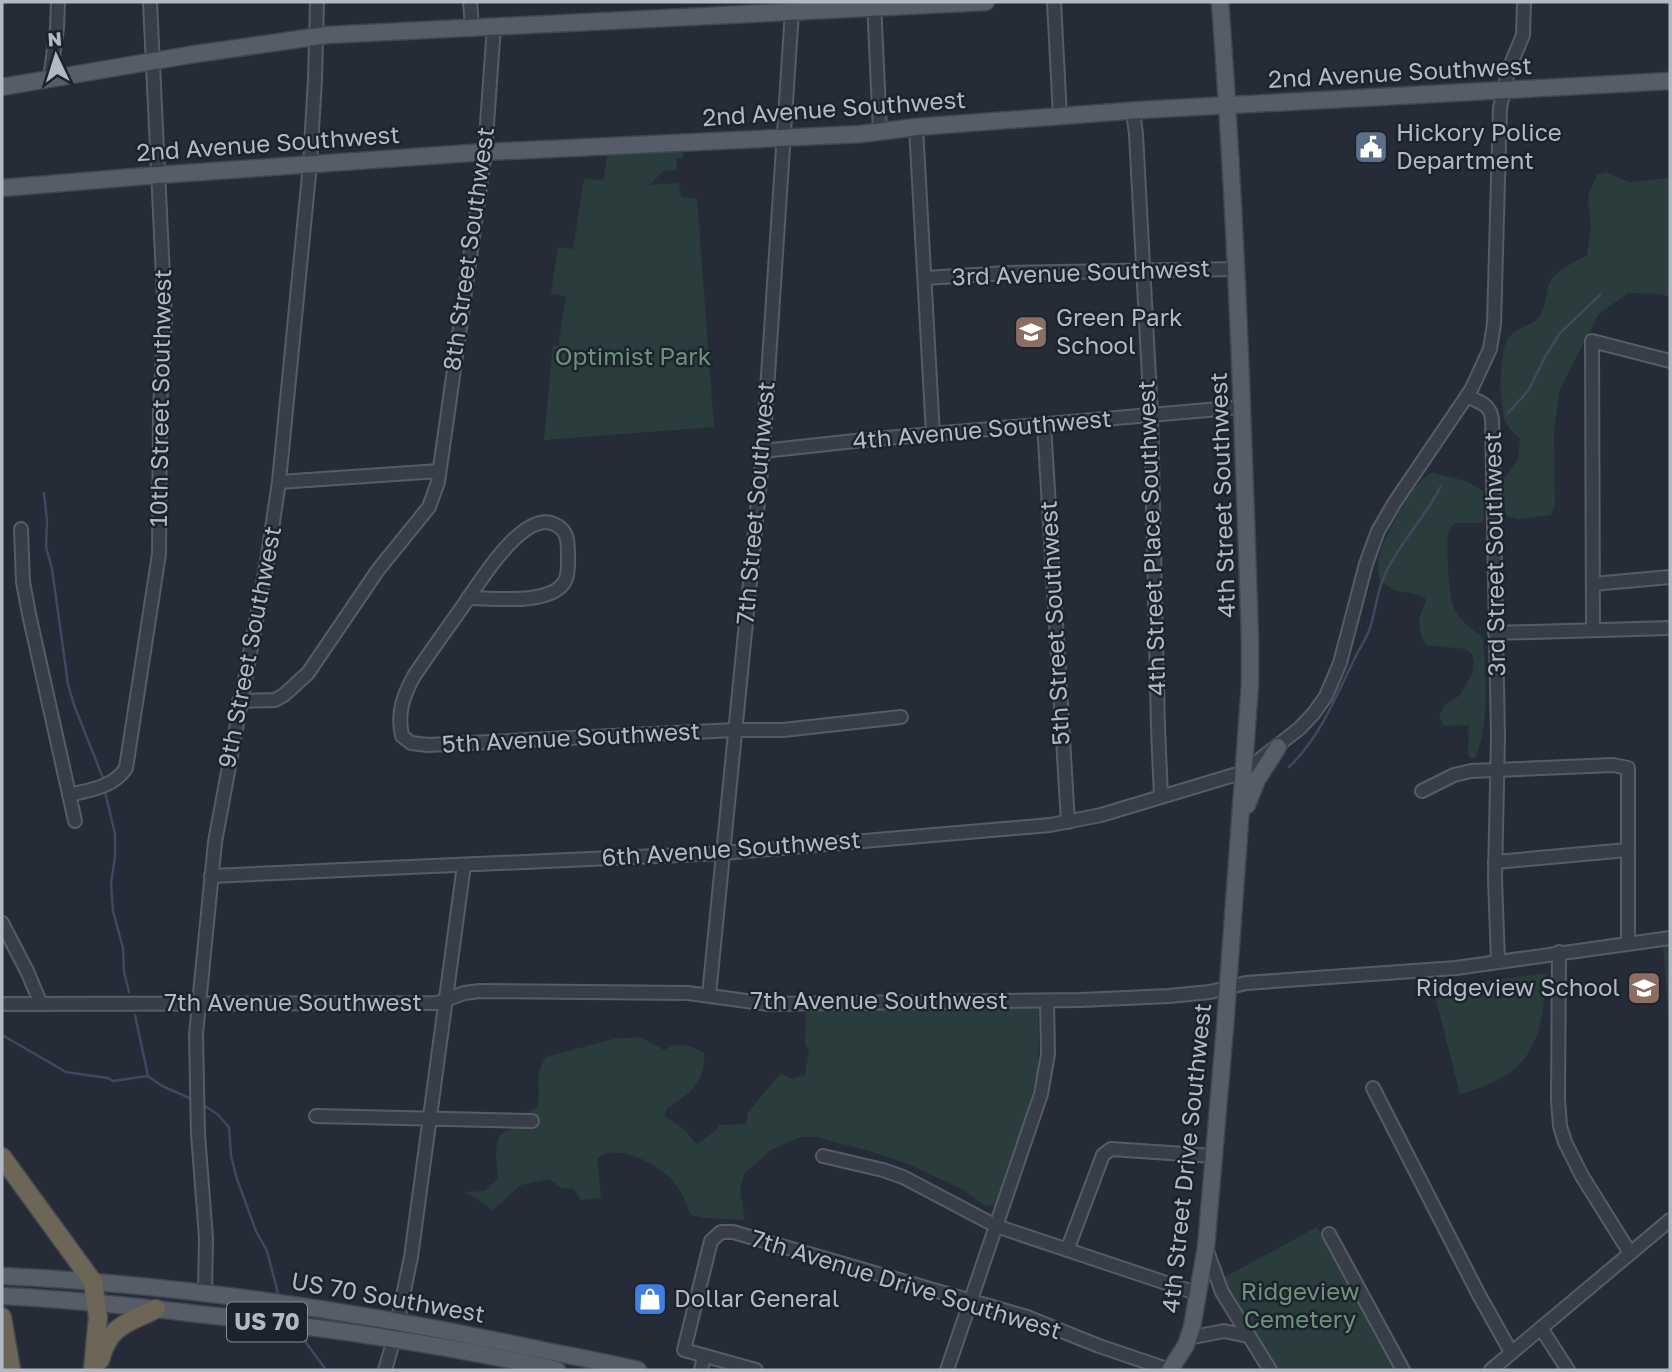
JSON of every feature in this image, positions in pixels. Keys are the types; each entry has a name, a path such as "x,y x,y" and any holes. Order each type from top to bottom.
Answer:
{"highway":[{"path":"2,1157 93,1282 97,1302 93,1370"},
{"path":"99,1370 103,1349 113,1332 156,1309"},
{"path":"2,1317 11,1370"}],"main road":[{"path":"2,87 317,36 792,11 874,4 986,2"},
{"name":"4th Street Southwest","path":"1220,2 1229,106 1237,269 1250,639 1244,772 1228,987"},
{"name":"2nd Avenue Southwest","path":"2,188 485,152 880,132 1133,111 1670,81"},
{"path":"1238,838 1253,789 1278,747"},
{"name":"4th Street Drive Southwest","path":"1170,1370 1188,1338 1199,1294 1206,1247 1228,987"},
{"name":"US 70 Southwest","path":"2,1276 205,1293 398,1320 638,1370"},
{"name":"US 70 Southwest","path":"2,1296 97,1302 394,1339 557,1370"}],"street":[{"path":"50,78 58,2"},
{"name":"10th Street Southwest","path":"69,795 110,783 120,777 128,761 158,570 160,409 165,318 150,2"},
{"name":"9th Street Southwest","path":"205,1293 206,1238 195,1070 199,1003 215,842 239,701 267,562 279,482 310,164 317,2"},
{"path":"470,2 472,27"},
{"path":"1054,2 1060,116"},
{"path":"1467,396 1485,363 1493,334 1498,143 1503,89 1522,41 1524,2"},
{"path":"874,4 880,132"},
{"name":"7th Street Southwest","path":"709,995 763,451 792,11"},
{"name":"8th Street Southwest","path":"239,701 275,700 308,673 378,570 429,507 436,491 485,152 494,26"},
{"name":"4th Street Place Southwest","path":"1133,111 1151,415 1161,797"},
{"path":"916,127 933,435"},
{"name":"3rd Avenue Southwest","path":"925,278 1237,269"},
{"path":"1593,630 1592,341 1670,361"},
{"name":"3rd Street Southwest","path":"1467,396 1486,405 1490,409 1492,419 1498,769 1495,862 1498,961"},
{"name":"6th Avenue Southwest","path":"211,876 723,853 1068,822 1101,815 1244,772 1300,728 1326,696 1340,663 1366,564 1378,531 1467,396"},
{"name":"4th Avenue Southwest","path":"763,451 1242,407"},
{"name":"5th Street Southwest","path":"1044,424 1068,822"},
{"path":"279,482 439,471"},
{"name":"5th Avenue Southwest","path":"468,598 543,597 558,589 565,581 568,571 566,534 562,528 550,522 529,527 501,553 468,598 404,694 399,726 402,736 411,743 428,745 783,730 901,716"},
{"path":"21,528 23,582 75,821"},
{"path":"1593,584 1670,577"},
{"path":"1496,633 1670,628"},
{"path":"1422,791 1454,775 1498,769 1613,765 1628,768 1628,943"},
{"path":"1495,862 1627,849"},
{"path":"385,1370 411,1257 464,865"},
{"path":"2,923 41,1004"},
{"name":"7th Avenue Southwest","path":"2,1004 437,1003 464,993 480,991 645,991 709,995 768,1004 1047,1001 1191,995 1246,983 1354,976 1498,961 1670,938"},
{"path":"1559,952 1560,1126 1581,1176 1630,1253"},
{"path":"947,1370 1041,1094 1048,1054 1047,1001"},
{"path":"1373,1088 1511,1352"},
{"path":"316,1116 532,1121"},
{"path":"1068,1248 1103,1155 1111,1149 1214,1156"},
{"path":"822,1156 903,1177 996,1226 1199,1294"},
{"path":"1491,1370 1670,1220"},
{"name":"7th Avenue Drive Southwest","path":"705,1356 684,1349 711,1241 721,1232 733,1232 1027,1317 1099,1346 1170,1370"},
{"path":"1329,1234 1403,1370"},
{"path":"1206,1247 1218,1284 1270,1370"},
{"path":"1541,1328 1568,1370"},
{"path":"1188,1338 1224,1331 1248,1336"},
{"path":"701,1370 705,1356 756,1370"}],"green space":[{"name":"Optimist Park","path":"682,149 683,158 676,159 677,170 663,171 650,185 679,183 681,197 697,199 714,427 544,440 553,346 558,346 566,296 551,294 558,247 573,249 584,178 603,181 608,152"},
{"path":"1606,172 1629,182 1670,178 1670,298 1661,294 1628,293 1598,315 1559,391 1554,434 1555,504 1551,515 1519,519 1506,516 1503,480 1518,460 1520,439 1506,423 1502,405 1501,366 1505,344 1512,333 1533,323 1540,315 1554,276 1587,255 1591,226 1588,196 1597,175"},
{"path":"1432,473 1466,481 1483,491 1482,523 1455,523 1448,531 1448,574 1454,607 1462,621 1483,637 1485,713 1475,758 1468,755 1469,725 1444,726 1439,716 1444,706 1460,695 1472,674 1472,654 1466,649 1426,645 1419,624 1425,598 1390,588 1379,578 1380,553 1395,519 1417,485"},
{"path":"1670,945 1670,1034 1663,946"},
{"path":"1547,973 1541,1019 1529,1052 1504,1076 1460,1094 1435,996 1442,987"},
{"path":"1039,1005 1038,1067 1030,1103 995,1205 985,1206 963,1190 913,1166 816,1137 801,1137 772,1149 744,1174 740,1190 745,1220 691,1215 681,1192 666,1174 636,1157 614,1152 597,1159 601,1198 581,1200 574,1189 561,1188 549,1179 521,1185 493,1210 466,1192 485,1191 498,1178 496,1150 500,1136 506,1131 540,1120 526,1112 537,1108 540,1071 546,1057 614,1039 640,1037 664,1050 684,1045 704,1053 699,1080 689,1093 666,1109 665,1116 686,1131 697,1145 717,1129 718,1125 746,1124 748,1112 781,1073 792,1079 805,1075 809,1050 805,1044 806,1009"},
{"name":"Ridgeview Cemetery","path":"1317,1227 1398,1370 1277,1370 1221,1279"}],"waterway":[{"path":"1508,413 1528,391 1560,333 1600,295"},
{"path":"1289,767 1326,718 1368,632 1386,572 1441,486"},
{"path":"44,493 46,547 52,569 68,684 103,778"},
{"path":"105,792 115,834 111,884 113,911 123,948 124,972 129,992"},
{"path":"135,1015 148,1076"},
{"path":"2,1035 66,1072 113,1081 148,1076 162,1086 194,1100"},
{"path":"203,1105 217,1114 229,1127 231,1156 237,1179 256,1231 267,1251 279,1297"},
{"path":"299,1333 326,1370"}],"place":[{"name":"Hickory Police Department","path":"1371,147"},
{"name":"Green Park School","path":"1031,332"},
{"name":"Ridgeview School","path":"1644,988"},
{"name":"Dollar General","path":"650,1299"}]}
